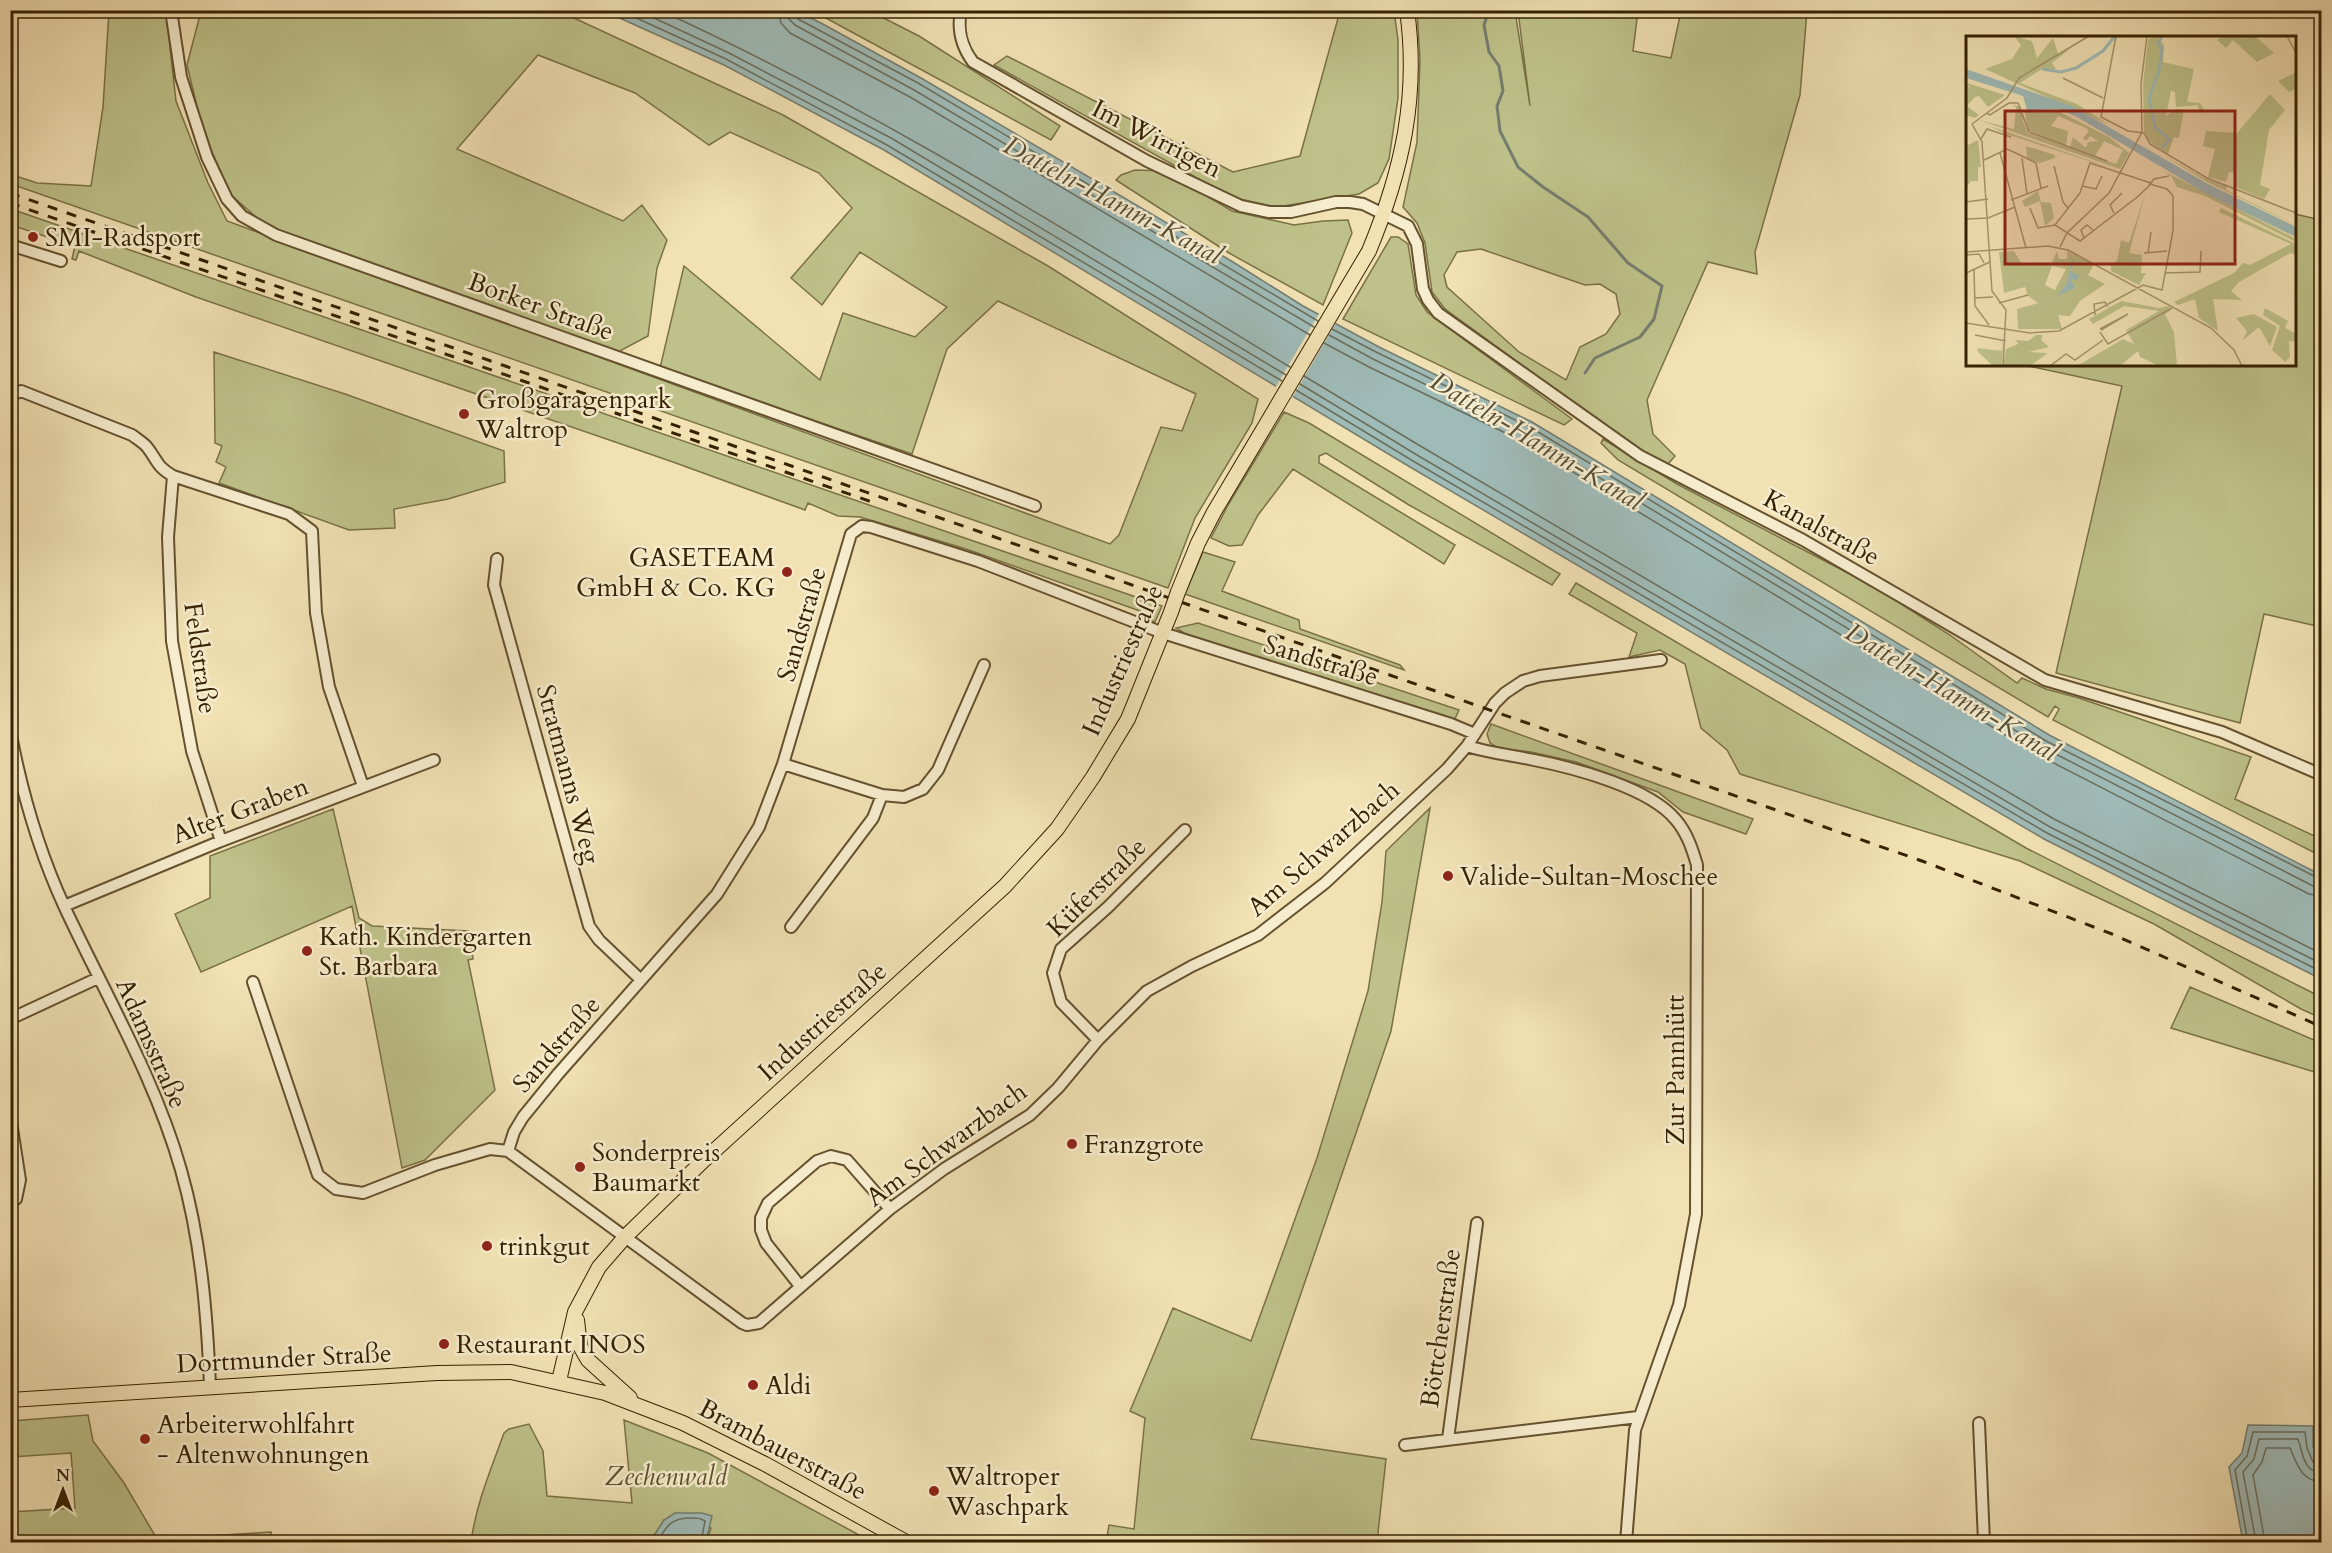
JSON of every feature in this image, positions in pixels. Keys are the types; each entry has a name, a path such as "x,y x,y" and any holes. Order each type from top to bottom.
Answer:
{"main road":[{"name":"Industriestraße","path":"559,1381 575,1312 599,1267 625,1237 688,1175 1005,886 1057,830 1093,777 1128,719 1198,543 1214,512 1369,251 1398,172 1407,121 1411,68 1407,10"},
{"name":"Brambauerstraße","path":"575,1312 580,1346 588,1360 636,1403"},
{"name":"Dortmunder Straße","path":"10,1400 447,1373 511,1372 559,1381"},
{"name":"Brambauerstraße","path":"559,1381 636,1403 683,1423 765,1464 906,1542"}],"street":[{"name":"Borker Straße","path":"171,10 181,77 207,156 226,199 243,216 276,235 1035,506"},
{"name":"Im Wirrigen","path":"961,10 959,33 962,44 973,62 1139,157 1220,196 1241,206 1269,212 1291,213 1336,202 1350,202 1363,204 1384,213"},
{"name":"Kanalstraße","path":"1384,213 1408,225 1413,234 1420,256 1420,276 1423,289 1438,313 1640,456 1803,540 2045,680 2222,732 2322,775"},
{"path":"10,245 61,261"},
{"path":"10,396 21,391 132,435 147,447 155,462 173,476 289,514 312,531 316,613 329,687 363,786"},
{"name":"Feldstraße","path":"173,476 168,537 172,641 192,751 221,841"},
{"name":"Sandstraße","path":"508,1151 514,1132 523,1117 717,894 759,827 783,764 850,534 862,526 871,526 978,561 1163,633 1451,724 1475,734"},
{"name":"Stratmanns Weg","path":"497,560 494,585 589,926 599,940 641,980"},
{"name":"Am Schwarzbach","path":"625,1237 747,1325 759,1323 890,1209 944,1169 1030,1115 1058,1088 1098,1040 1147,991 1192,966 1258,936 1325,883 1447,769 1467,746 1495,703 1523,681 1540,676 1661,660"},
{"path":"783,764 882,795 904,797 923,789 938,770 984,664"},
{"name":"Adamsstraße","path":"10,730 37,832 64,906 156,1101 181,1169 199,1256 207,1322 210,1386"},
{"name":"Zur Pannhütt","path":"1467,746 1485,752 1582,771 1640,793 1660,804 1675,818 1686,833 1697,865 1696,1214 1679,1305 1638,1417 1632,1458 1626,1542"},
{"name":"Alter Graben","path":"64,906 221,841 434,760"},
{"path":"791,927 873,818 882,795"},
{"name":"Küferstraße","path":"1098,1040 1061,1002 1053,973 1061,950 1185,830"},
{"path":"10,1019 98,978"},
{"path":"253,982 318,1175 336,1189 363,1193 435,1165 490,1149 508,1151 625,1237"},
{"path":"10,1115 20,1180 16,1199"},
{"path":"800,1286 766,1243 761,1230 761,1218 768,1203 817,1161 831,1156 847,1160 890,1209"},
{"name":"Böttcherstraße","path":"1448,1439 1477,1223"},
{"name":"Böttcherstraße","path":"1405,1445 1638,1417"},
{"path":"1979,1424 1984,1542"}],"green space":[{"path":"109,11 166,11 176,101 208,183 227,221 1110,544 1119,535 1161,427 1182,431 1196,394 998,301 947,349 912,454 660,368 684,266 820,380 843,313 915,337 947,307 860,252 822,305 791,278 852,208 819,173 730,132 709,145 635,93 538,55 457,149 623,221 642,205 667,240 657,268 648,336 618,352 265,225 231,195 203,131 187,65 201,11 559,11 783,115 1048,266 1258,399 1252,423 1195,518 1168,588 11,184 10,174 37,183 91,186 103,107"},
{"path":"813,11 870,11 919,36 1060,126 1051,140"},
{"path":"1340,11 1394,11 1398,40 1398,98 1389,159 1378,183 1359,194 1277,207 1231,197 994,65 1007,56 1233,172 1300,156"},
{"path":"1417,11 1515,11 1530,106 1518,11 1638,11 1633,51 1671,58 1681,11 1807,11 1800,95 1755,252 1757,274 1708,262 1647,400 1653,434 1675,456 1668,464 1632,445 1445,309 1432,292 1425,243 1417,223 1403,207 1417,142 1420,60","holes":["1481,249 1585,285 1600,284 1616,294 1620,314 1606,334 1580,347 1566,380 1519,352 1447,287 1444,275 1457,252"]},
{"path":"1135,170 1165,171 1232,211 1294,225 1348,220 1352,233 1323,305 1229,253 1116,180 1121,175"},
{"path":"11,209 1162,606 1155,622 1139,618 1140,611 966,549 860,517 838,516 808,503 805,510 196,297 79,251 76,260 72,259 75,246 11,225"},
{"path":"2296,214 2321,220 2321,627 2264,614 2240,723 2056,673 2122,386 2029,366 2296,366"},
{"path":"1391,237 1398,237 1408,244 1416,295 1427,312 1572,419 1564,425 1343,319"},
{"path":"214,352 345,394 504,451 505,482 448,499 394,509 395,528 349,530 219,483 226,467 216,462 222,446 215,443"},
{"path":"1284,412 1309,423 1560,574 1552,585 1409,505 1326,453 1319,456 1319,463 1455,545 1444,564 1293,469 1258,515 1242,545 1229,546 1211,538 1228,505"},
{"path":"1603,439 1677,484 1873,586 1950,635 2017,683 2022,678 2046,689 2079,698 2251,757 2235,799 2321,839 2321,856 2053,720 2059,709 2055,706 2048,717 1618,460 1601,443"},
{"path":"1203,552 1235,562 1222,591 1299,620 1300,629 1400,665 1404,670 1185,594"},
{"path":"1576,583 2026,848 2321,997 2321,1018 2301,1009 2154,924 2020,861 1740,774 1727,750 1701,728 1685,664 1660,650 1629,657 1637,633 1569,594"},
{"path":"1198,623 1459,710 1454,721 1192,638 1176,628"},
{"path":"1491,724 1753,819 1746,834 1683,812 1658,792 1576,762 1531,752 1498,748 1490,743 1487,734"},
{"path":"1430,808 1391,1031 1251,1439 1386,1459 1377,1542 1106,1542 1109,1525 1134,1529 1145,1418 1130,1411 1173,1308 1251,1341 1317,1158 1368,991 1382,902 1386,851"},
{"path":"333,809 359,918 372,926 469,931 473,959 468,960 495,1090 425,1160 402,1168 352,906 201,972 175,914 210,898 210,856"},
{"path":"2190,987 2321,1043 2321,1074 2171,1028"},
{"path":"88,1415 93,1441 124,1483 157,1539 271,1532 272,1542 11,1542 11,1512 75,1508 71,1453 11,1457 11,1421"},
{"name":"Zechenwald","path":"624,1420 708,1453 872,1542 706,1542 711,1528 664,1520 650,1542 471,1542 480,1500 504,1433 509,1429 529,1424 543,1451 547,1496 632,1503"}],"water":[{"name":"Datteln-Hamm-Kanal","path":"604,11 796,11 921,78 1233,262 1303,306 1379,347 1532,422 2051,736 2321,875 2321,979 2044,839 1410,467 884,150 724,65"},
{"path":"2248,1425 2313,1426 2313,1446 2321,1461 2321,1542 2243,1542 2229,1467 2242,1453"},
{"path":"675,1513 702,1513 712,1516 706,1542 650,1542 664,1520"}],"pier":[{"path":"1320,312 1337,321 1292,398 1275,388"}],"waterway":[{"path":"1489,10 1484,25 1489,52 1499,66 1503,91 1497,106 1500,131 1518,167 1588,217 1628,263 1662,286 1654,319 1640,337 1595,358 1585,373"}],"railway":[{"path":"10,193 1922,861 2112,934 2322,1027"},
{"path":"10,203 872,502"}],"place":[{"name":"SMI-Radsport","path":"33,237"},
{"name":"Großgaragenpark Waltrop","path":"464,414"},
{"name":"GASETEAM GmbH & Co. KG","path":"787,572"},
{"name":"Valide-Sultan-Moschee","path":"1448,876"},
{"name":"Kath. Kindergarten St. Barbara","path":"307,951"},
{"name":"Franzgrote","path":"1072,1144"},
{"name":"Sonderpreis Baumarkt","path":"580,1167"},
{"name":"trinkgut","path":"487,1246"},
{"name":"Restaurant INOS","path":"444,1344"},
{"name":"Aldi","path":"753,1385"},
{"name":"Arbeiterwohlfahrt - Altenwohnungen","path":"145,1439"},
{"name":"Waltroper Waschpark","path":"934,1491"}]}
